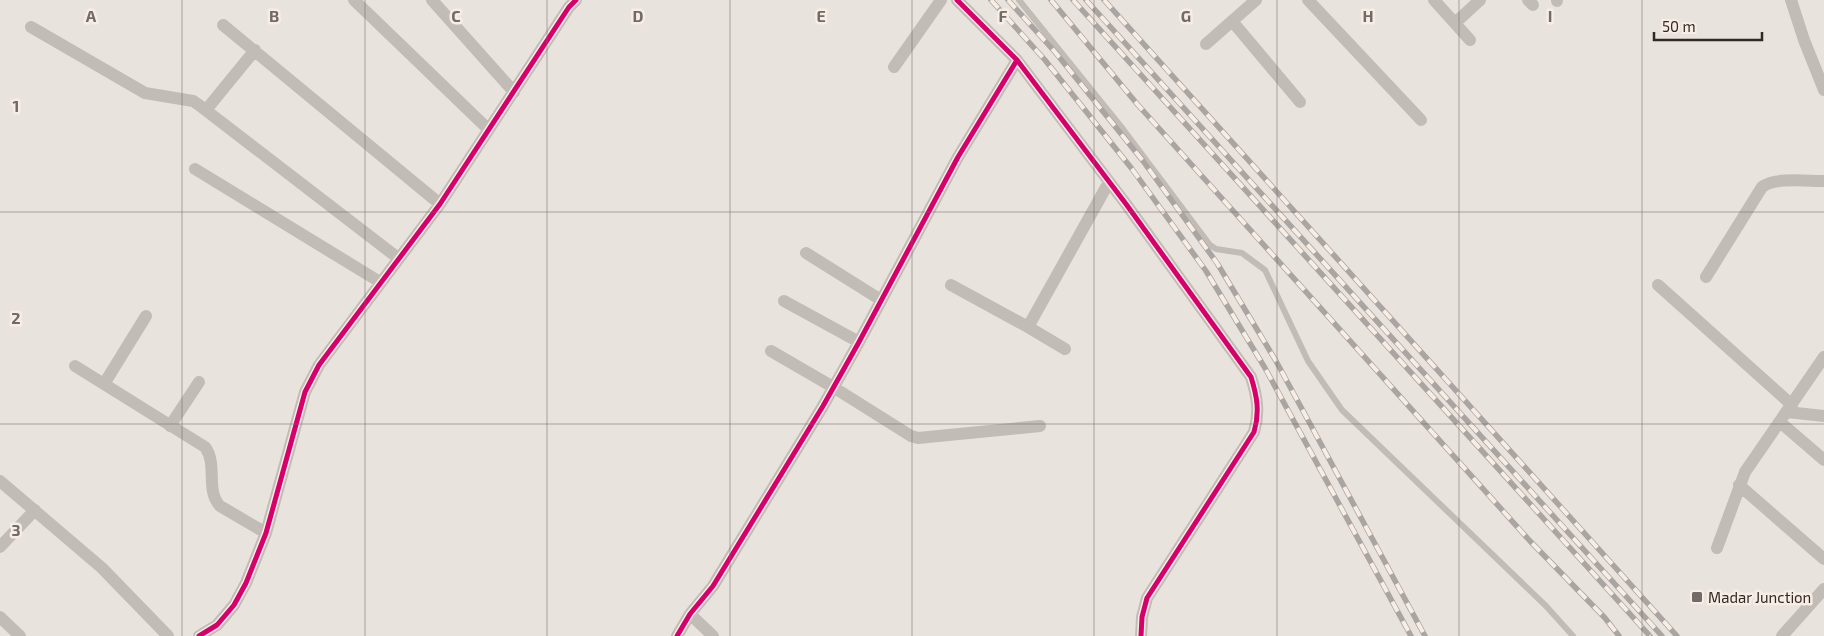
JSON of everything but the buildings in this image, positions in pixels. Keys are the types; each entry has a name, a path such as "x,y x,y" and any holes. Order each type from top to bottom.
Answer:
{"street":[{"path":"354,0 488,130"},
{"path":"432,0 514,92"},
{"path":"894,68 941,0"},
{"path":"957,0 1017,60 1109,182 1251,377 1256,390 1258,408 1254,432 1146,598 1141,636"},
{"path":"1206,44 1256,0"},
{"path":"1308,0 1421,120"},
{"path":"1434,0 1470,40"},
{"path":"1455,23 1480,0"},
{"path":"1791,0 1804,40 1824,90"},
{"path":"199,636 217,625 234,605 246,583 266,533 305,392 319,365 440,204 514,92 569,2"},
{"path":"1232,21 1300,102"},
{"path":"223,25 440,204"},
{"path":"31,27 145,93 193,101 398,258"},
{"path":"206,110 255,50"},
{"path":"677,636 690,614 713,586 833,387 958,157 1017,60"},
{"path":"195,169 380,282"},
{"path":"1706,278 1762,187 1776,181 1824,181"},
{"path":"1028,327 1109,182"},
{"path":"806,253 881,300"},
{"path":"951,284 1065,349"},
{"path":"1658,285 1786,413 1824,460"},
{"path":"784,301 859,342"},
{"path":"104,384 146,316"},
{"path":"771,351 911,436 918,438 1040,426"},
{"path":"1717,548 1745,472 1824,358"},
{"path":"75,366 205,447 208,452 215,501 220,506 266,533"},
{"path":"170,426 200,382"},
{"path":"1786,413 1824,416"},
{"path":"0,480 102,568 168,636"},
{"path":"1739,485 1824,559"},
{"path":"0,547 35,510"},
{"path":"1782,636 1824,589"},
{"path":"690,614 713,636"},
{"path":"0,617 20,636"}],"lane":[{"path":"1019,0 1123,129 1210,245 1216,249 1242,253 1266,270 1308,361 1342,410 1546,606 1572,636"}],"railway":[{"path":"991,0 1045,60 1132,169 1206,271 1265,368 1411,636"},
{"path":"1008,0 1055,52 1143,161 1217,263 1276,361 1425,636"},
{"path":"1051,0 1138,105 1530,541 1605,618 1619,636"},
{"path":"1073,0 1650,636"},
{"path":"1086,0 1662,636"},
{"path":"1104,0 1677,636"}],"cycle path":[{"path":"199,636 217,625 234,605 246,583 266,533 305,392 319,365 440,204 569,7 576,0"},
{"path":"957,0 1017,60 1126,204 1251,377 1257,411 1254,432 1147,598 1142,617 1141,636"},
{"path":"677,636 690,614 713,586 823,406 958,157 1017,60"}],"place":[{"name":"Madar Junction","path":"1697,597"}]}
